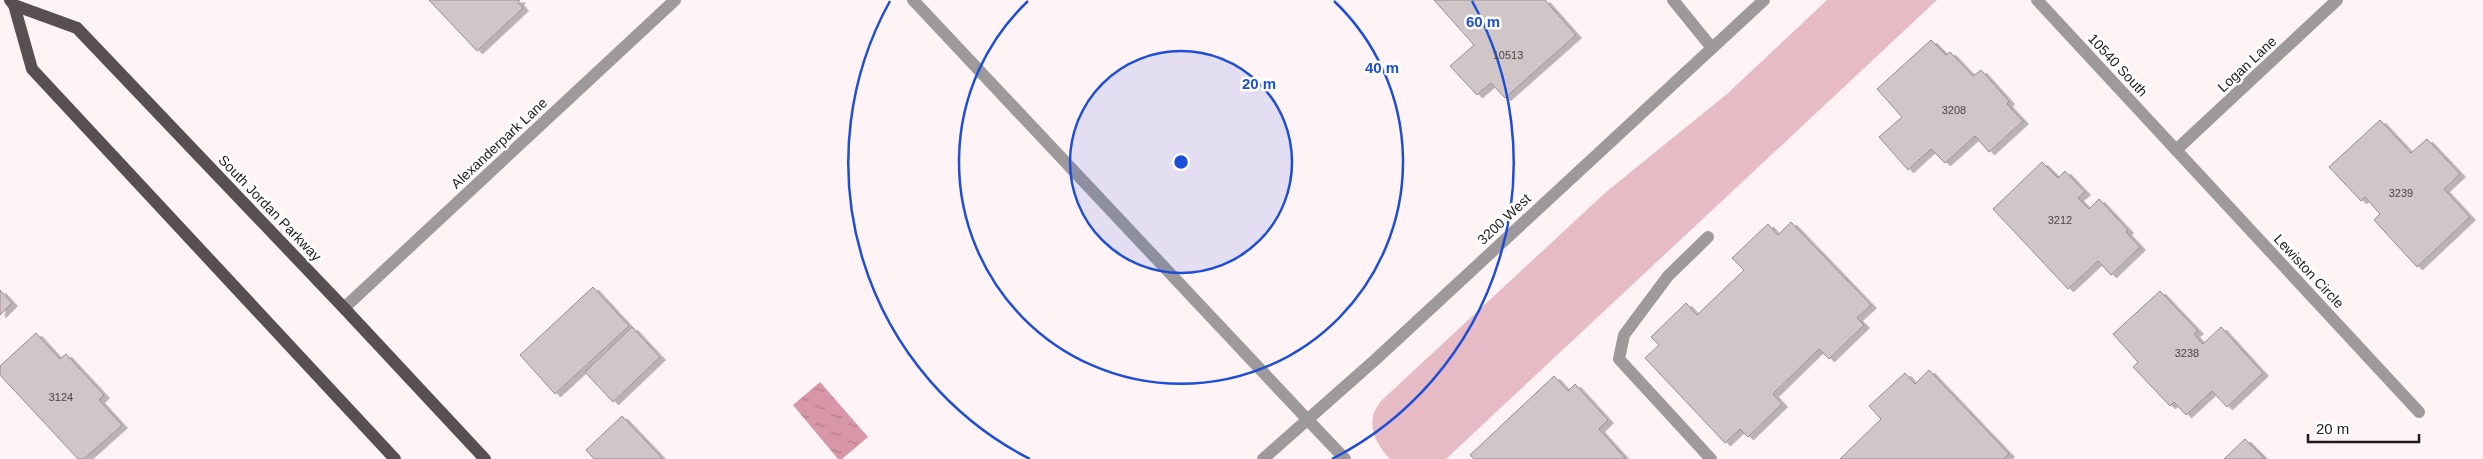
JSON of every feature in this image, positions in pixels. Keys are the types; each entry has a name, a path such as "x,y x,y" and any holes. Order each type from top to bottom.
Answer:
{"main road":[{"name":"South Jordan Parkway","path":"12,2 77,28 485,459"},
{"name":"South Jordan Parkway","path":"12,2 32,69 394,459"}],"street":[{"name":"Alexanderpark Lane","path":"344,308 675,0"},
{"path":"913,0 1344,459"},
{"path":"1673,0 1712,48"},
{"name":"3200 West","path":"1263,459 1375,360 1764,0"},
{"name":"10540 South","path":"2037,0 2176,150"},
{"name":"Logan Lane","path":"2176,150 2337,0"},
{"name":"Lewiston Circle","path":"2176,150 2419,412"},
{"path":"1708,237 1668,276 1624,335 1619,359 1711,459"}],"shaded area":[{"path":"1827,0 1937,0 1446,459 1390,459 1379,445 1373,431 1373,416 1381,401 1606,192 1727,94"}],"water":[{"path":"820,382 868,437 842,459 838,459 793,405"}],"building":[{"path":"429,0 520,0 518,2 523,8 477,51"},
{"path":"1434,0 1545,0 1576,35 1505,98 1491,83 1477,95 1450,66 1474,45"},
{"path":"1931,40 1946,55 1950,52 1973,76 1981,70 2009,101 2007,104 2023,121 1989,152 1975,136 1945,163 1931,149 1908,170 1879,137 1902,117 1877,89"},
{"path":"2380,120 2411,153 2427,139 2460,174 2444,189 2470,217 2417,267 2374,220 2380,214 2365,197 2361,201 2329,167"},
{"path":"2042,162 2058,178 2065,171 2085,192 2078,198 2089,209 2099,199 2128,230 2126,232 2140,247 2111,275 2098,261 2068,289 1993,209"},
{"path":"1791,222 1871,305 1857,318 1864,325 1829,359 1819,349 1773,394 1782,404 1748,437 1740,429 1725,443 1645,358 1659,345 1651,337 1686,303 1697,315 1744,270 1732,258 1768,224 1778,235"},
{"path":"593,287 629,326 555,394 520,355"},
{"path":"0,290 12,303 0,315"},
{"path":"2160,291 2198,331 2194,334 2203,344 2221,327 2263,373 2227,407 2212,391 2186,415 2174,402 2170,406 2133,367 2138,362 2113,334"},
{"path":"632,327 660,357 613,402 585,372"},
{"path":"36,333 60,359 66,354 104,395 99,400 122,425 84,459 78,459 0,375 0,366"},
{"path":"1929,370 2009,454 2003,459 1840,459 1881,419 1869,406 1905,373 1915,384"},
{"path":"1554,376 1568,391 1575,384 1608,420 1599,429 1626,459 1474,459 1470,455"},
{"path":"622,416 663,459 594,459 586,450"},
{"path":"2245,439 2265,459 2224,459"}]}
